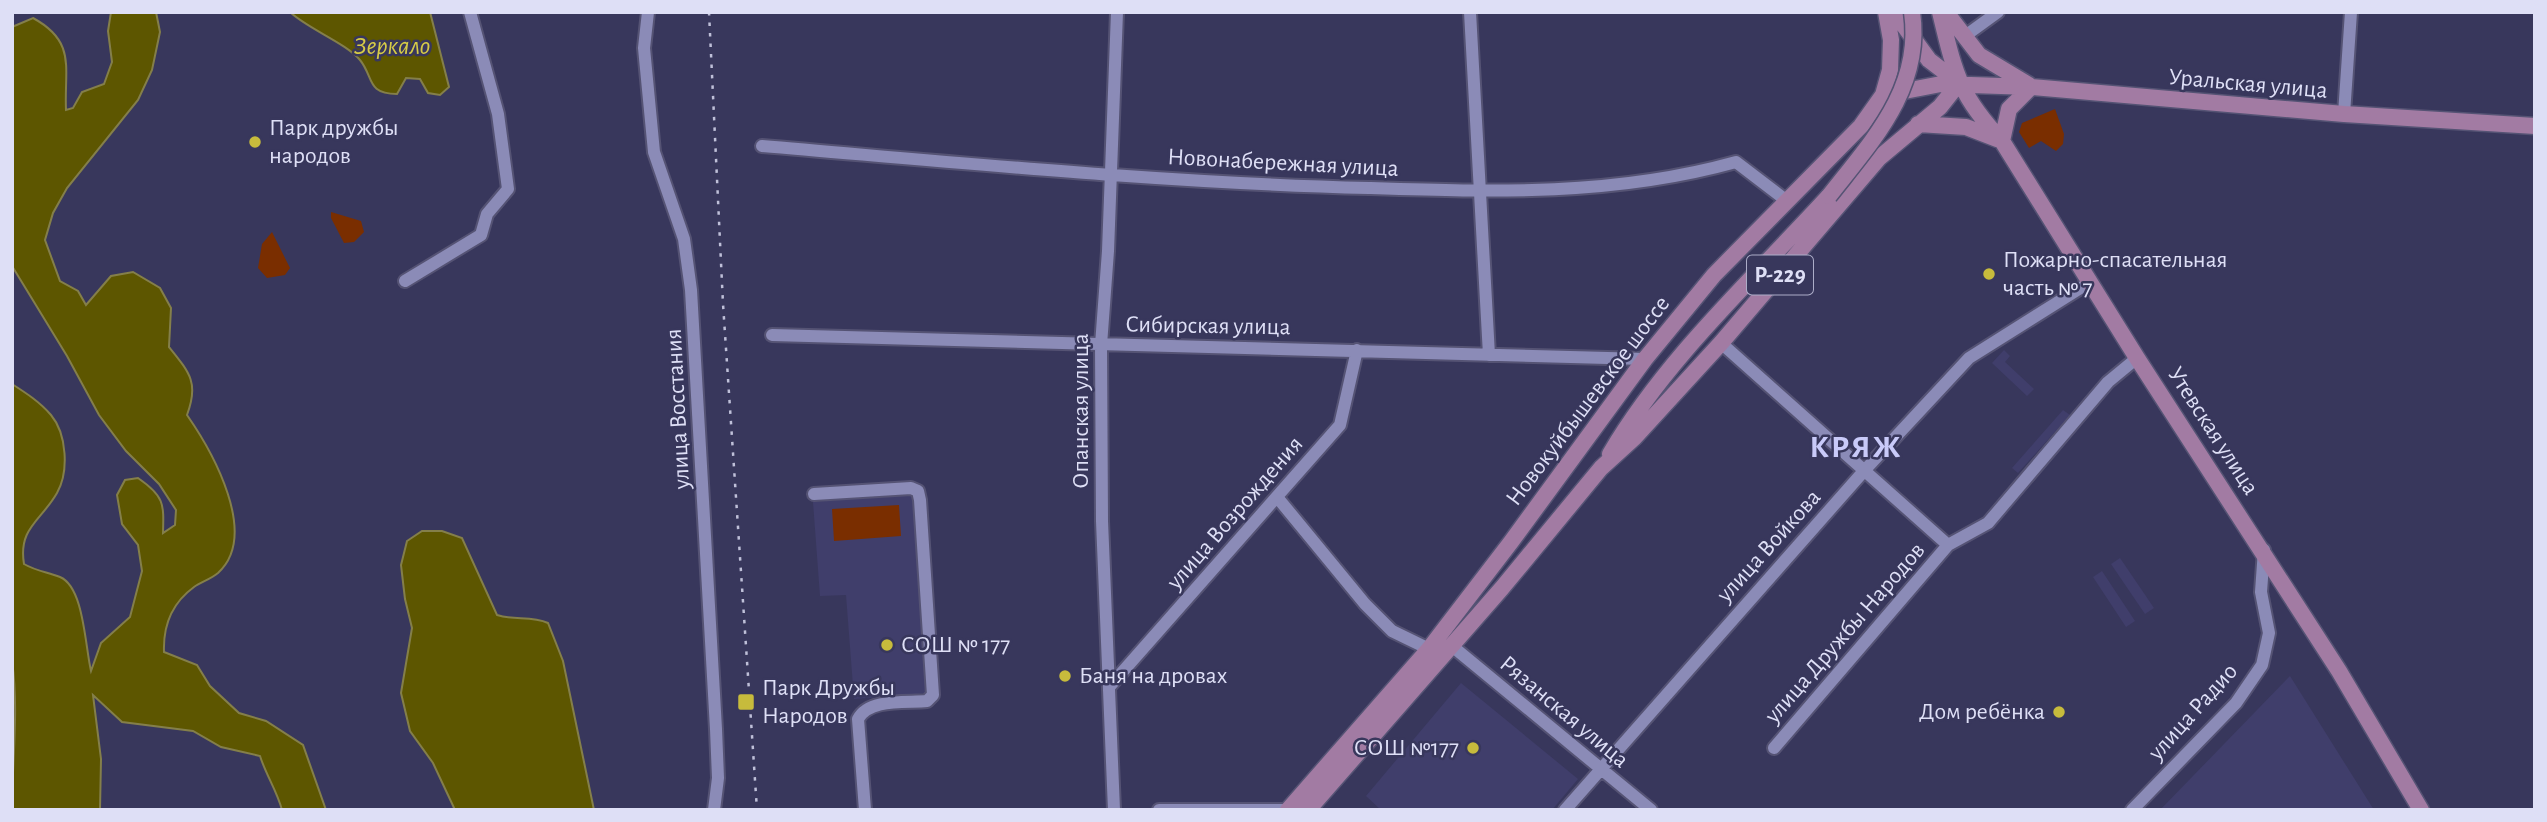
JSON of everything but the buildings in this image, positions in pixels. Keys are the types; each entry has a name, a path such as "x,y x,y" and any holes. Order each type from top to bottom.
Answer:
{"main road":[{"name":"Новокуйбышевское шоссе","path":"1288,810 1429,649 1645,359 1714,275 1861,127 1883,95 1892,53 1886,12"},
{"path":"1894,12 1929,60 1959,83"},
{"name":"Новокуйбышевское шоссе","path":"1601,468 1625,428 1673,365 1829,197 1885,124 1902,93 1913,48 1912,12"},
{"path":"1940,12 1959,83"},
{"path":"1918,124 1966,127 2002,141 2009,109 2031,87 1979,55 1946,12"},
{"name":"Новокуйбышевское шоссе","path":"1308,810 1452,646 1601,468 1634,438 1721,343 1885,153 1940,107 1959,83"},
{"name":"Уральская улица","path":"1883,95 1921,86 1959,83 2344,114 2535,126"},
{"name":"Утевская улица","path":"1959,83 1976,112 2002,141 2137,358 2264,550 2421,810"},
{"path":"1861,127 1877,132 1885,144 1885,153"}],"street":[{"path":"405,281 481,235 487,214 508,189 498,114 470,12"},
{"name":"улица Восстания","path":"648,12 644,48 654,152 684,239 691,290 717,741 718,778 714,810"},
{"name":"Опанская улица","path":"1114,810 1102,521 1101,345 1117,12"},
{"path":"1470,12 1489,355"},
{"path":"1965,36 1998,12"},
{"path":"2344,114 2351,12"},
{"name":"Новонабережная улица","path":"762,146 1110,175 1306,187 1478,191 1573,190 1681,177 1736,162 1787,201"},
{"name":"улица Войкова","path":"1565,810 1863,472 1974,354 2090,282"},
{"name":"Сибирская улица","path":"772,335 1645,359"},
{"name":"улица Дружбы Народов","path":"1721,343 1948,545"},
{"name":"улица Возрождения","path":"1110,686 1340,425 1357,350"},
{"name":"улица Дружбы Народов","path":"1774,748 1948,545 1988,523 2108,382 2137,358"},
{"path":"814,494 911,488 918,491 920,500 933,695 927,701 874,706 863,710 858,719 865,810"},
{"path":"1277,497 1365,604 1392,631 1429,649"},
{"name":"улица Радио","path":"2132,810 2236,703 2262,665 2269,633 2261,592 2264,550"},
{"name":"Рязанская улица","path":"1452,646 1651,810"},
{"path":"1159,810 1288,810"}],"shaded area":[{"path":"2055,109 2064,134 2063,144 2056,151 2041,141 2029,148 2019,132 2022,123"},
{"path":"331,212 361,221 364,232 354,242 344,243 331,218"},
{"path":"272,232 290,268 285,275 267,278 258,268 262,244"},
{"path":"2004,350 2010,356 2005,362 2034,389 2027,396 1992,363"},
{"path":"2063,410 2070,415 2018,473 2012,468"},
{"name":"СОШ № 177","path":"914,494 929,693 854,699 846,595 820,596 813,502"},
{"path":"899,505 901,536 834,541 832,509"},
{"path":"2120,558 2154,608 2145,614 2111,564"},
{"path":"2102,571 2135,621 2126,627 2093,577"},
{"path":"2290,676 2374,810 2160,810"},
{"name":"СОШ №177","path":"1461,683 1578,779 1552,810 1381,810 1366,796"}],"water":[{"path":"111,12 156,12 160,32 152,70 138,100 67,188 53,213 45,240 60,281 78,291 86,305 111,276 133,272 160,288 171,308 169,347 187,372 192,386 187,415 208,450 228,493 234,537 230,557 218,573 186,593 170,615 164,652 197,665 210,686 239,713 266,721 303,745 326,810 282,810 260,756 221,747 193,731 122,722 93,695 101,759 100,810 12,810 15,716 12,661 12,384 51,415 63,442 65,464 57,493 32,526 24,542 24,564 60,577 74,592 82,618 91,671 101,643 130,617 142,571 138,545 122,524 117,495 125,480 138,478 158,495 163,514 163,533 175,525 176,510 159,484 126,451 99,415 67,356 12,266 12,27 33,18 56,37 65,57 66,110 73,108 82,92 104,84 112,62 108,31"},
{"name":"Зеркало","path":"290,12 430,12 449,87 440,95 428,93 420,79 406,78 397,94 380,91 375,88 364,66 354,54"},
{"path":"422,531 442,531 462,538 497,615 548,623 563,661 594,810 455,810 433,763 410,731 401,693 412,628 401,565 407,541"}],"railway":[{"path":"709,12 723,304 757,810"}],"place":[{"name":"Парк дружбы народов","path":"255,142"},
{"name":"Пожарно-спасательная часть № 7","path":"1989,274"},
{"name":"СОШ № 177","path":"887,645"},
{"name":"Баня на дровах","path":"1065,676"},
{"name":"Парк Дружбы Народов","path":"746,702"},
{"name":"Дом ребёнка","path":"2059,712"},
{"name":"СОШ №177","path":"1473,748"}],"district":[{"name":"КРЯЖ","path":"1856,447"}]}
